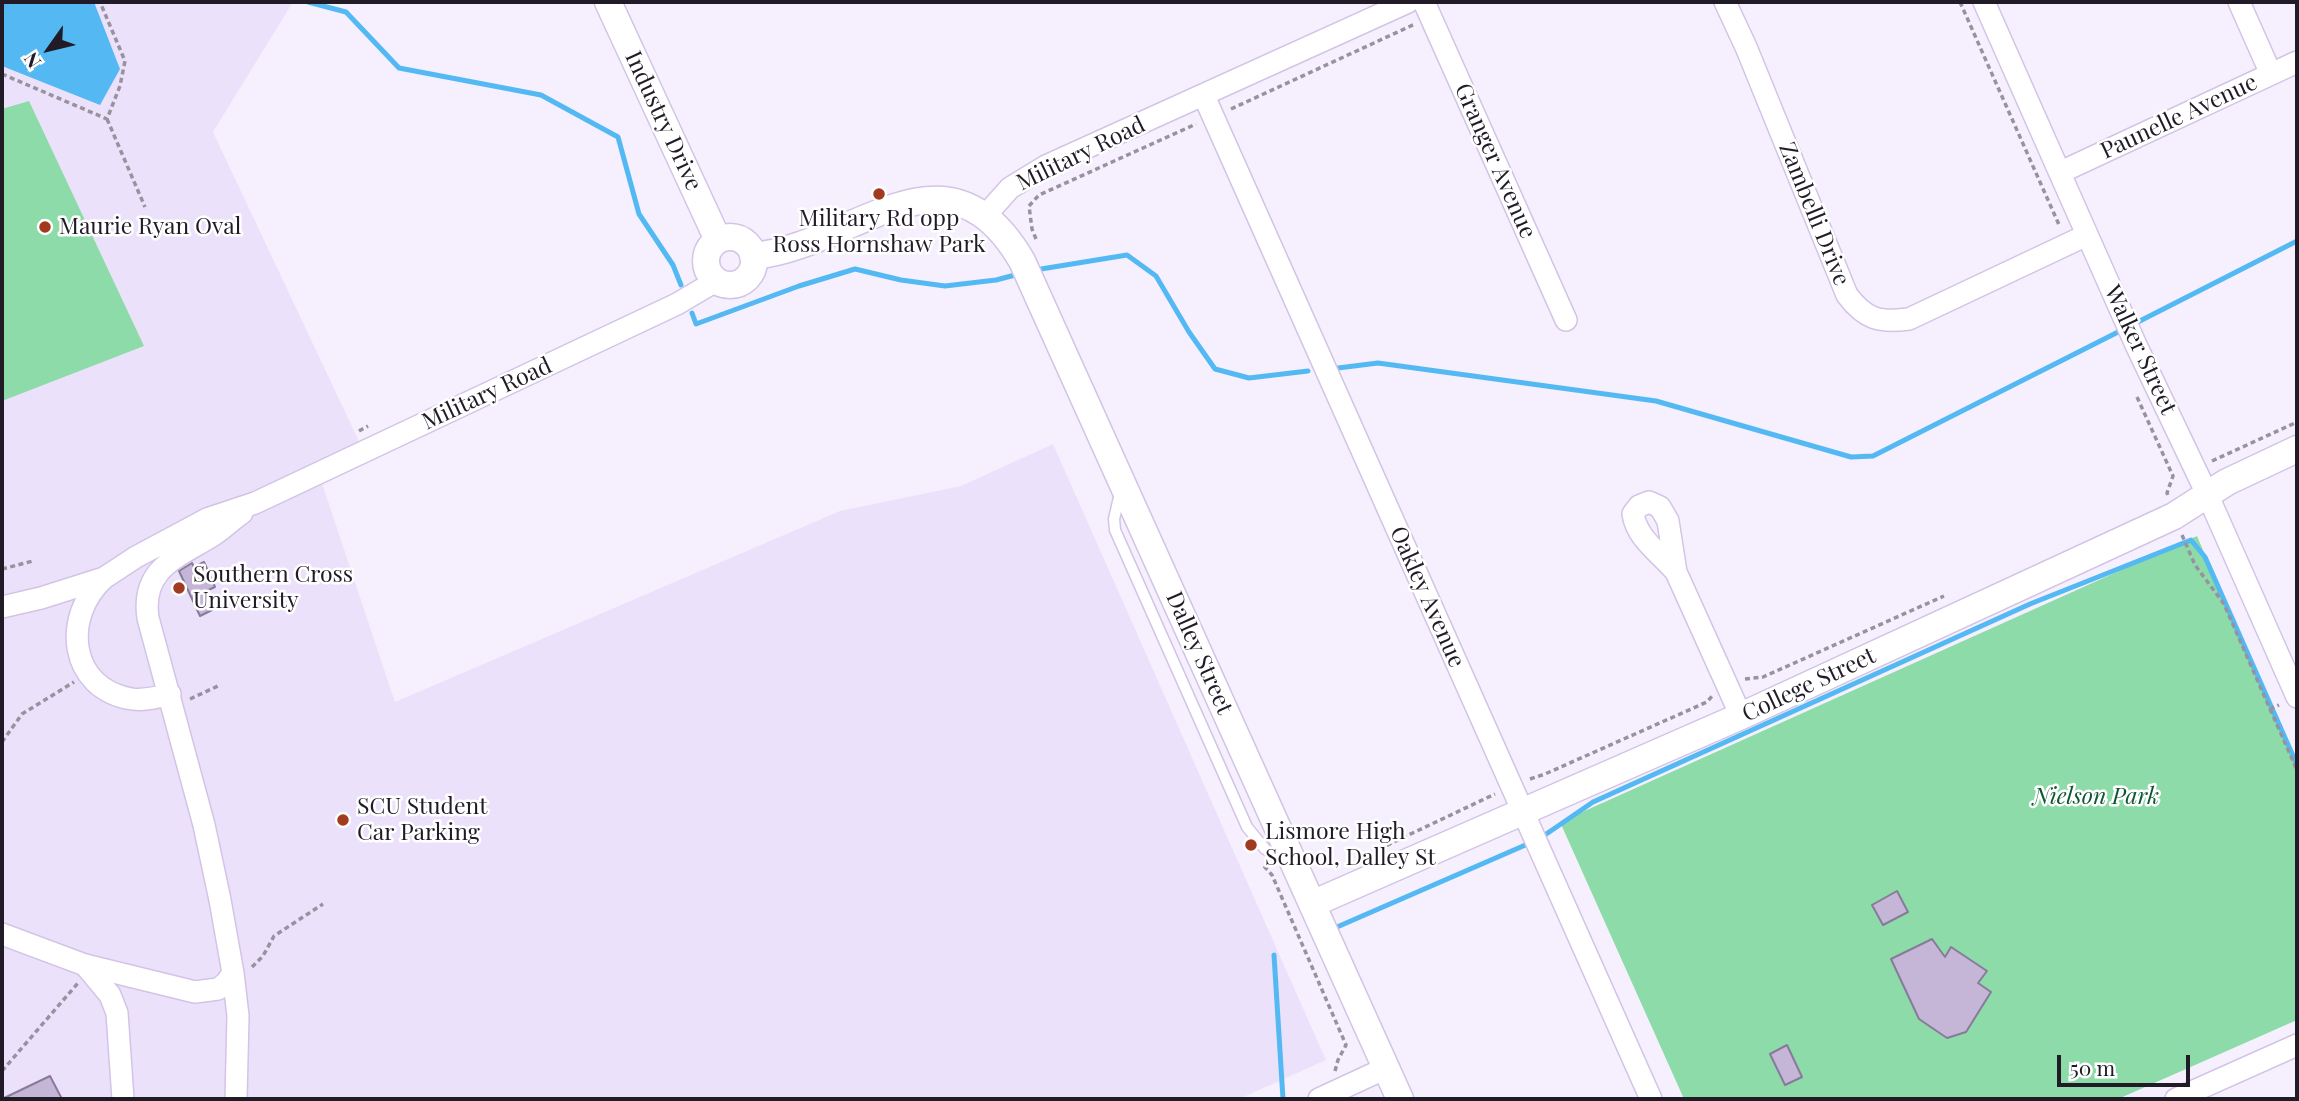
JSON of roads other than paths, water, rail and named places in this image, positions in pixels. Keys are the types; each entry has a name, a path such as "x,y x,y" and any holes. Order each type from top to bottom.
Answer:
{"street":[{"name":"Industry Drive","path":"608,2 718,240"},
{"name":"Military Road","path":"985,216 1010,188 1046,166 1408,2"},
{"name":"Zambelli Drive","path":"1725,2 1847,295 1857,308 1871,318 1888,322 1909,319 2087,235"},
{"name":"Walker Street","path":"1984,2 2136,345 2208,496 2297,697"},
{"path":"2239,2 2271,74"},
{"name":"Granger Avenue","path":"1423,12 1566,320"},
{"name":"Paunelle Avenue","path":"2061,172 2297,62"},
{"name":"Oakley Avenue","path":"1204,96 1651,1099"},
{"path":"753,257 797,248 911,201 950,202 971,208 985,216"},
{"name":"Dalley Street","path":"985,216 1030,261 1123,484 1400,1099"},
{"path":"725,237 740,239 746,243 754,264 746,278 732,285 716,281 711,276 706,264 708,250 718,240 725,237"},
{"name":"Military Road","path":"255,503 677,304 716,281"},
{"name":"College Street","path":"1321,923 1532,831 1741,716 2174,516 2227,482 2297,449"},
{"path":"170,694 134,699 117,695 101,687 87,673 76,640 78,621 88,597 104,578 136,557 207,519 255,503"},
{"path":"146,601 148,589 161,568 216,533 255,503"},
{"path":"2,607 41,598 125,571 136,572 142,579 148,618 204,825 233,973 238,1016 236,1099"},
{"path":"1676,572 1741,716"},
{"path":"2,934 85,965 195,992 218,989 233,973"},
{"path":"85,965 110,995 117,1013 123,1099"},
{"path":"2176,1099 2297,1045"},
{"path":"1319,1099 1386,1068"}],"water":[{"path":"2,2 94,2 120,69 100,105 2,66"}],"waterway":[{"path":"308,2 346,12 399,68 541,95 618,137 639,214 673,265 681,285"},
{"path":"2132,325 2297,241"},
{"path":"1035,270 1127,255 1156,276 1189,332 1215,369 1249,378 1308,371"},
{"path":"692,313 696,324 799,286 855,269 901,280 945,286 996,280 1019,274"},
{"path":"1338,368 1378,363 1656,401 1851,457 1873,456 2124,329"},
{"path":"1539,839 1593,802 2030,604 2191,540 2205,557 2297,765"},
{"path":"1337,927 1530,843"},
{"path":"1274,955 1283,1099"}],"place":[{"name":"Military Rd opp Ross Hornshaw Park","path":"879,194"},
{"name":"Maurie Ryan Oval","path":"45,227"},
{"name":"Southern Cross University","path":"179,588"},
{"name":"SCU Student Car Parking","path":"343,820"},
{"name":"Lismore High School, Dalley St","path":"1251,845"}],"park label":[{"name":"Nielson Park","path":"2096,797"}]}
